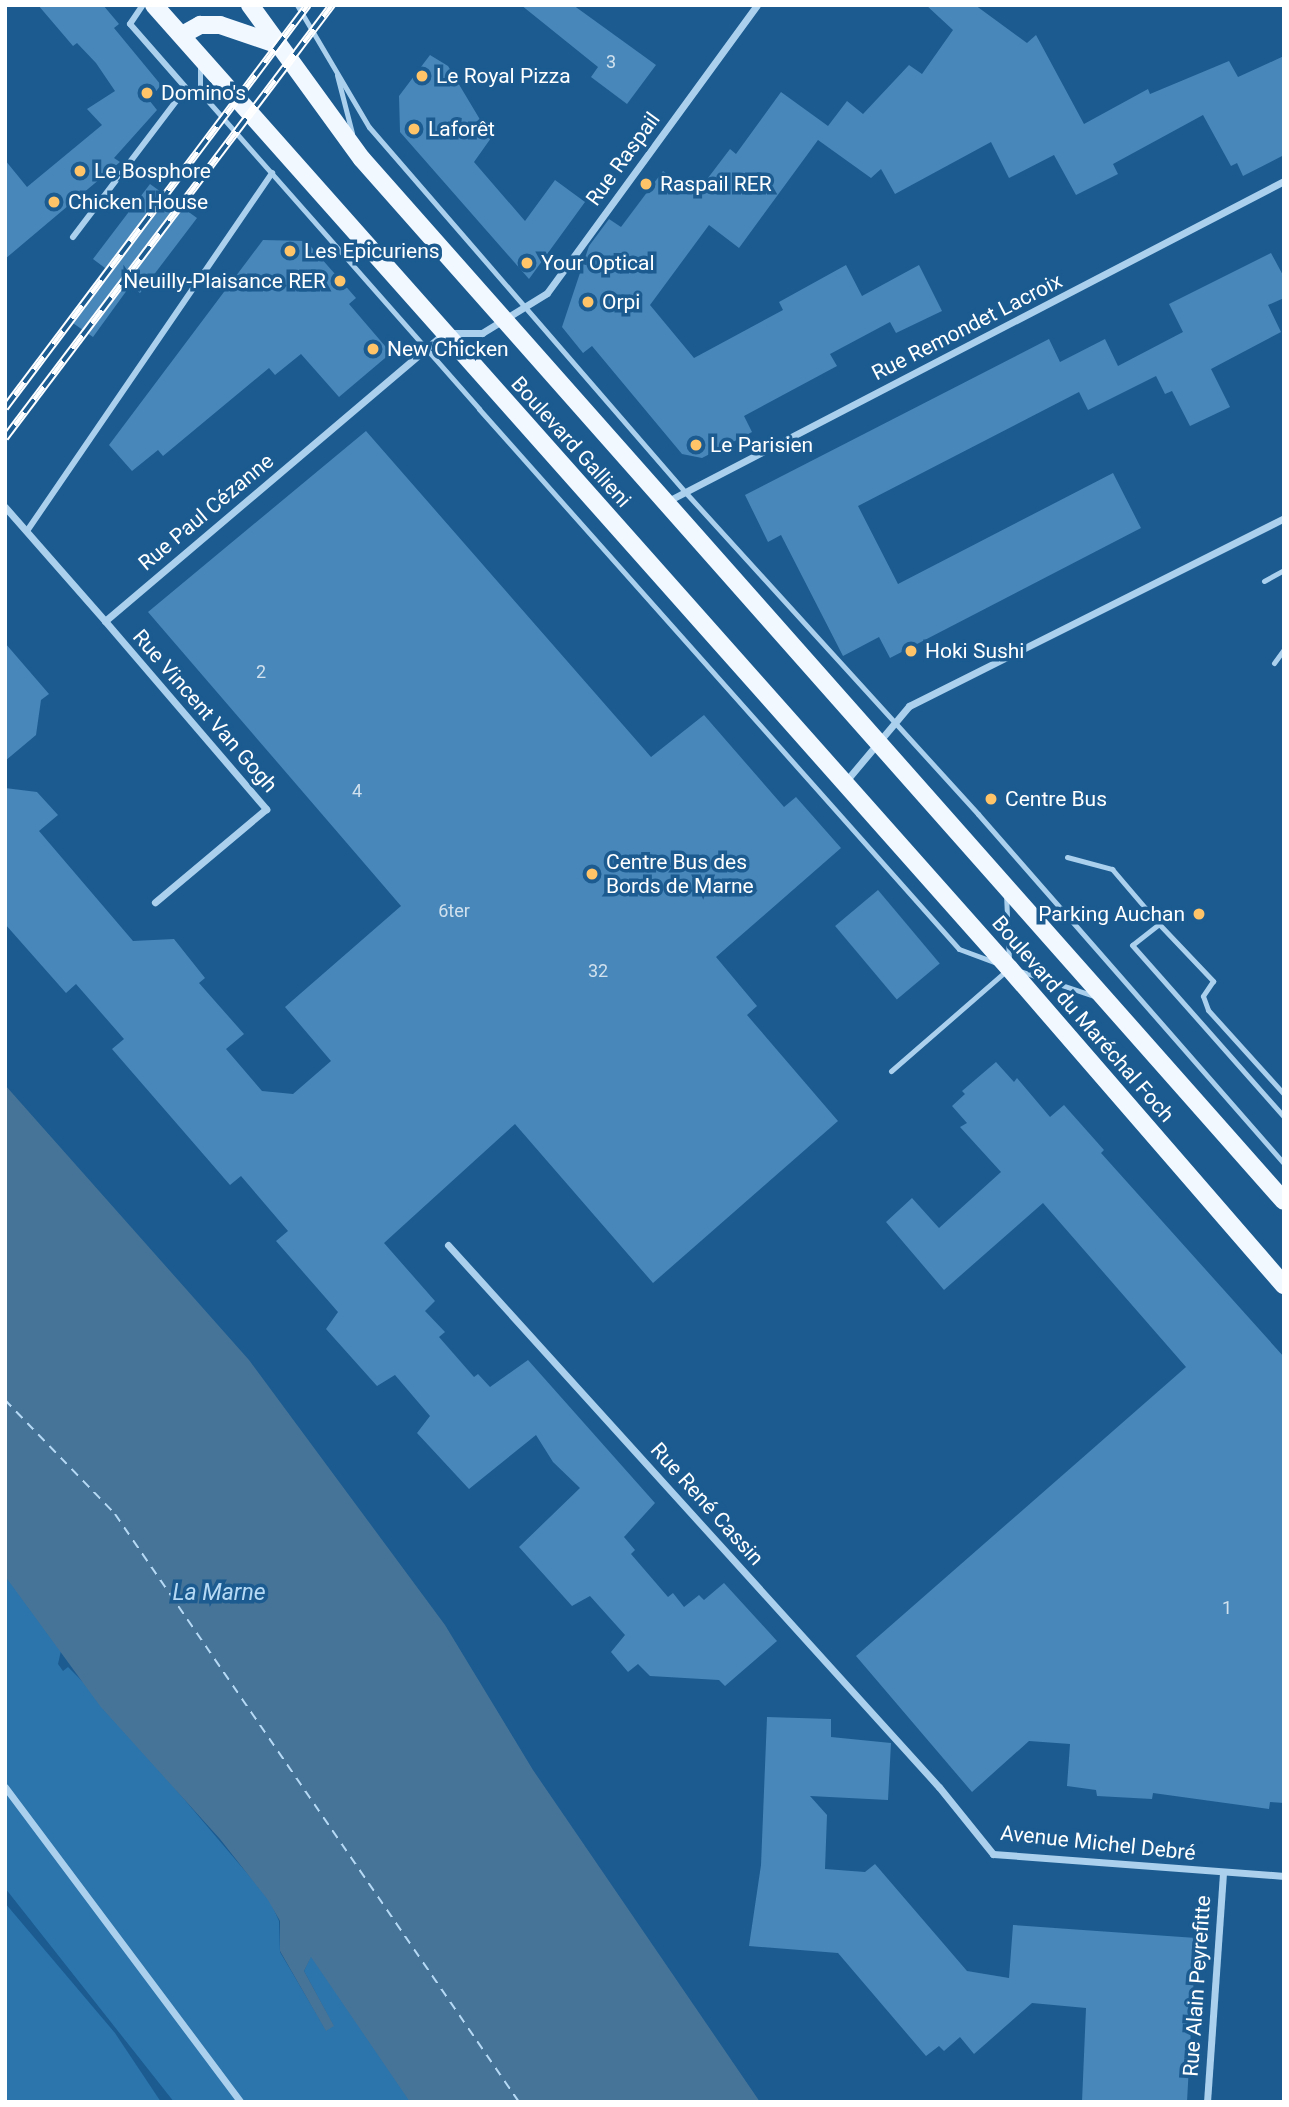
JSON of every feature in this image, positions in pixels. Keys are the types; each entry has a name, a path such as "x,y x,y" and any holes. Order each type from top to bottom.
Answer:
{"main road":[{"name":"Boulevard Gallieni","path":"155,5 845,784"},
{"name":"Boulevard Gallieni","path":"250,5 362,159 876,742"},
{"path":"182,35 200,25 220,24 279,45"},
{"name":"Boulevard du Maréchal Foch","path":"876,742 1284,1201"},
{"name":"Boulevard du Maréchal Foch","path":"845,784 1009,968 1284,1286"}],"street":[{"path":"74,237 186,88 130,24 143,5"},
{"name":"Rue Raspail","path":"445,333 482,333 505,322 547,293 757,5"},
{"path":"27,531 272,173"},
{"name":"Rue Remondet Lacroix","path":"665,502 1284,181"},
{"name":"Rue Paul Cézanne","path":"105,621 445,333"},
{"path":"5,507 105,621"},
{"path":"845,784 892,722 909,706 1284,518"},
{"name":"Rue Vincent Van Gogh","path":"105,621 266,809 155,902"},
{"name":"Rue René Cassin","path":"448,1245 939,1787"},
{"path":"5,1787 241,2102"},
{"name":"Avenue Michel Debré","path":"939,1787 993,1854 1284,1876"},
{"name":"Rue Alain Peyrefitte","path":"1207,2102 1223,1873"}],"lane":[{"path":"297,5 369,127 685,493 1284,1164"},
{"path":"201,56 200,92 959,949 1106,1001"},
{"path":"336,68 342,105 362,159"},
{"path":"1264,581 1284,570"},
{"path":"1274,663 1284,649"},
{"path":"1067,857 1112,869 1213,981 1203,996 1208,1010 1284,1094"},
{"path":"1005,887 1009,968"},
{"path":"1159,924 1132,945 1284,1117"},
{"path":"891,1071 1009,968"}],"shaded area":[{"path":"5,1570 61,1651 58,1664 63,1671 68,1667 93,1692 269,1899 279,1921 280,1952 326,2030 333,2025 304,1971 311,1956 411,2102 174,2102 5,1888"},
{"path":"5,1903 115,2033 161,2102 5,2102"}],"water":[{"name":"La Marne","path":"5,1085 249,1360 445,1625 533,1770 760,2102 410,2102 311,1957 304,1971 334,2026 326,2031 280,1951 280,1921 268,1900 220,1839 100,1706 5,1576"}],"building":[{"path":"38,5 103,5 119,24 114,28 161,85 149,100 157,110 114,158 120,162 5,259 5,160 27,187 102,125 87,109 115,91 96,63 77,43 73,46"},
{"path":"521,5 573,5 656,65 627,104 591,77 598,67"},
{"path":"926,5 975,5 1027,43 1036,35 1084,124 1148,89 1150,94 1229,61 1238,77 1284,56 1284,155 1243,176 1237,163 1231,166 1203,115 1113,164 1118,174 1076,195 1054,155 1009,178 991,142 895,194 881,169 871,178 818,140 739,248 709,225 650,305 694,358 783,310 779,302 846,265 862,296 919,265 942,311 896,333 890,322 830,354 837,366 744,416 752,432 702,458 682,454 592,346 583,353 562,327 589,246 609,219 621,227 663,171 695,195 730,149 736,154 781,92 828,126 847,101 863,114 909,65 922,74 953,30"},
{"path":"430,55 448,66 491,138 474,162 525,221 555,180 585,202 529,279 400,132 399,96"},
{"path":"150,184 197,218 140,293 130,286 93,337 67,319 105,268 93,259"},
{"path":"263,240 306,241 356,298 349,304 391,353 339,397 301,354 275,375 269,368 163,456 158,450 132,471 109,445"},
{"path":"1271,253 1284,277 1284,298 1268,305 1281,332 1211,369 1230,407 1190,426 1172,391 1165,394 1156,376 1088,410 1079,392 858,506 898,584 1113,473 1141,528 890,658 879,637 843,656 781,535 768,542 745,495 1049,339 1060,362 1105,339 1118,366 1183,332 1169,304"},
{"name":"Centre Bus des Bords de Marne","path":"366,431 651,757 704,715 784,807 796,797 841,848 716,957 757,1006 747,1015 838,1121 653,1283 515,1124 384,1243 435,1301 425,1311 445,1332 439,1337 474,1377 478,1374 490,1387 528,1360 655,1503 624,1537 635,1550 631,1554 668,1597 673,1593 684,1607 699,1595 704,1600 724,1583 777,1641 725,1686 719,1680 650,1676 638,1664 628,1672 611,1652 625,1635 590,1596 572,1606 519,1547 580,1488 553,1462 536,1435 469,1489 417,1433 430,1416 395,1375 377,1386 326,1329 338,1312 276,1241 288,1231 241,1176 230,1185 112,1049 124,1039 76,984 66,993 5,924 5,788 37,792 58,815 39,831 133,941 174,939 205,978 199,983 244,1034 226,1049 262,1091 293,1094 331,1061 285,1007 401,906 148,612"},
{"path":"5,643 49,694 41,700 36,735 5,761"},
{"path":"878,890 940,964 897,1000 835,926"},
{"path":"996,1062 1014,1082 1017,1078 1050,1117 1064,1105 1104,1150 1101,1153 1284,1357 1284,1803 1270,1802 1269,1809 1153,1793 1152,1799 1097,1796 1096,1790 1067,1786 1070,1744 1029,1741 972,1792 856,1656 1186,1367 1043,1203 944,1290 886,1222 912,1198 939,1228 1001,1172 960,1127 967,1123 952,1106 965,1094 962,1091"},
{"path":"767,1717 831,1719 831,1737 891,1743 888,1800 810,1796 827,1815 825,1869 865,1872 875,1864 967,1971 1009,1978 1013,1925 1196,1938 1187,2102 1082,2102 1086,2008 1032,2003 974,2054 960,2037 944,2051 939,2046 926,2056 838,1953 749,1946 761,1865"}],"ferry route":[{"path":"5,1400 115,1514 519,2102"}],"railway":[{"path":"5,408 308,5"},
{"path":"5,438 332,5"}],"place":[{"name":"Le Royal Pizza","path":"422,76"},
{"name":"Domino's","path":"147,93"},
{"name":"Laforêt","path":"414,129"},
{"name":"Le Bosphore","path":"80,171"},
{"name":"Raspail RER","path":"646,184"},
{"name":"Chicken House","path":"54,202"},
{"name":"Les Epicuriens","path":"290,251"},
{"name":"Your Optical","path":"527,263"},
{"name":"Neuilly-Plaisance RER","path":"340,281"},
{"name":"Orpi","path":"588,302"},
{"name":"New Chicken","path":"373,349"},
{"name":"Le Parisien","path":"696,445"},
{"name":"Hoki Sushi","path":"911,651"},
{"name":"Centre Bus","path":"991,799"},
{"name":"Centre Bus des Bords de Marne","path":"592,874"},
{"name":"Parking Auchan","path":"1199,914"}]}
